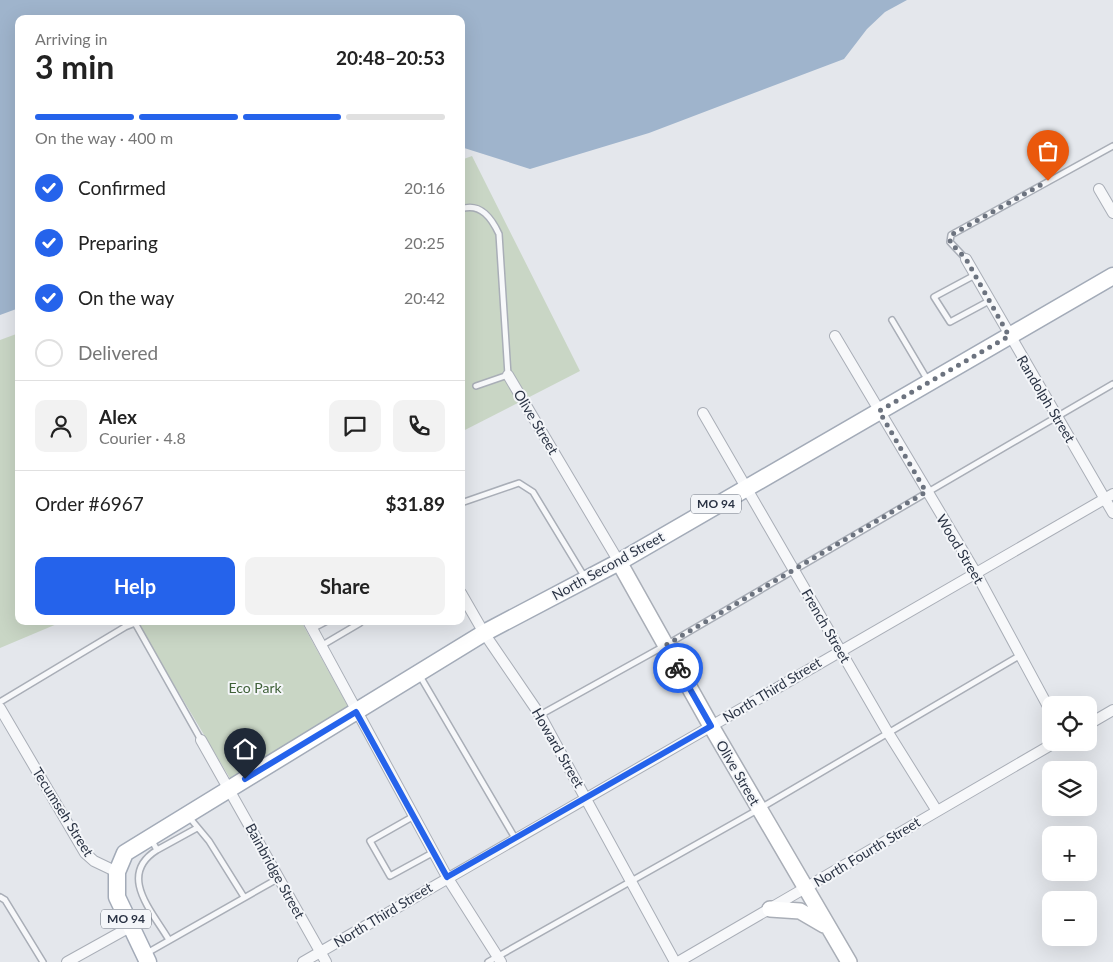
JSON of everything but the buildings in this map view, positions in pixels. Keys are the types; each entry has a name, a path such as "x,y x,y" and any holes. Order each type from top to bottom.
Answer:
{"main road":[{"name":"North Second Street","path":"117,872 125,853 154,844 188,814 484,633 619,562 747,486 1113,276"},
{"name":"MO 94","path":"117,872 117,897 146,958"}],"street":[{"path":"1099,190 1113,213"},
{"name":"Randolph Street","path":"966,259 1057,416 1109,496 1113,513"},
{"name":"Wood Street","path":"835,336 926,492 976,573 1042,696"},
{"name":"Olive Street","path":"508,375 619,562 711,726 849,962"},
{"name":"French Street","path":"703,412 887,731 937,811"},
{"name":"North Third Street","path":"303,962 447,877 1109,496"},
{"name":"Howard Street","path":"465,600 484,633 540,715 677,962"},
{"path":"310,625 447,877 500,959"},
{"name":"Tecumseh Street","path":"0,708 85,853 94,862 117,872"},
{"path":"1097,719 1113,710"},
{"name":"Bainbridge Street","path":"201,740 326,962"},
{"name":"North Fourth Street","path":"677,962 1042,750"},
{"path":"770,909 800,911 810,915 830,929"},
{"path":"68,962 130,927"}],"lane":[{"path":"966,259 950,242 951,235 1113,146"},
{"path":"465,207 480,210 492,219 499,234 508,375 476,386"},
{"path":"974,275 934,297 950,322 990,302"},
{"path":"892,320 929,382"},
{"path":"540,715 666,645 1113,384"},
{"path":"465,502 519,483 533,492 586,579"},
{"name":"Bainbridge Street","path":"0,702 128,625"},
{"name":"Bainbridge Street","path":"136,625 201,740"},
{"path":"321,646 358,625"},
{"path":"488,962 500,959 632,880 759,809 887,731 1019,656"},
{"path":"418,674 515,838"},
{"path":"188,814 209,841 244,897"},
{"path":"414,816 370,840 390,876 434,852"},
{"path":"169,940 141,892 137,880 142,862 154,844 197,828"},
{"path":"146,958 169,940 279,878"},
{"path":"0,897 6,900 43,962"}],"green space":[{"path":"472,156 580,371 465,430 465,159"},
{"path":"15,334 15,625 55,625 0,648 0,340"},
{"name":"Eco Park","path":"138,625 303,625 350,710 231,780"}],"water":[{"path":"0,0 907,0 885,12 867,29 844,59 649,133 530,169 465,148 465,15 15,15 15,309 0,315"}],"way so far":[{"path":"678,668 666,645 926,492 879,411 1009,336 966,259 950,242 951,235 1048,181"}],"route":[{"path":"245,779 356,712 447,877 711,726 678,668"}]}
